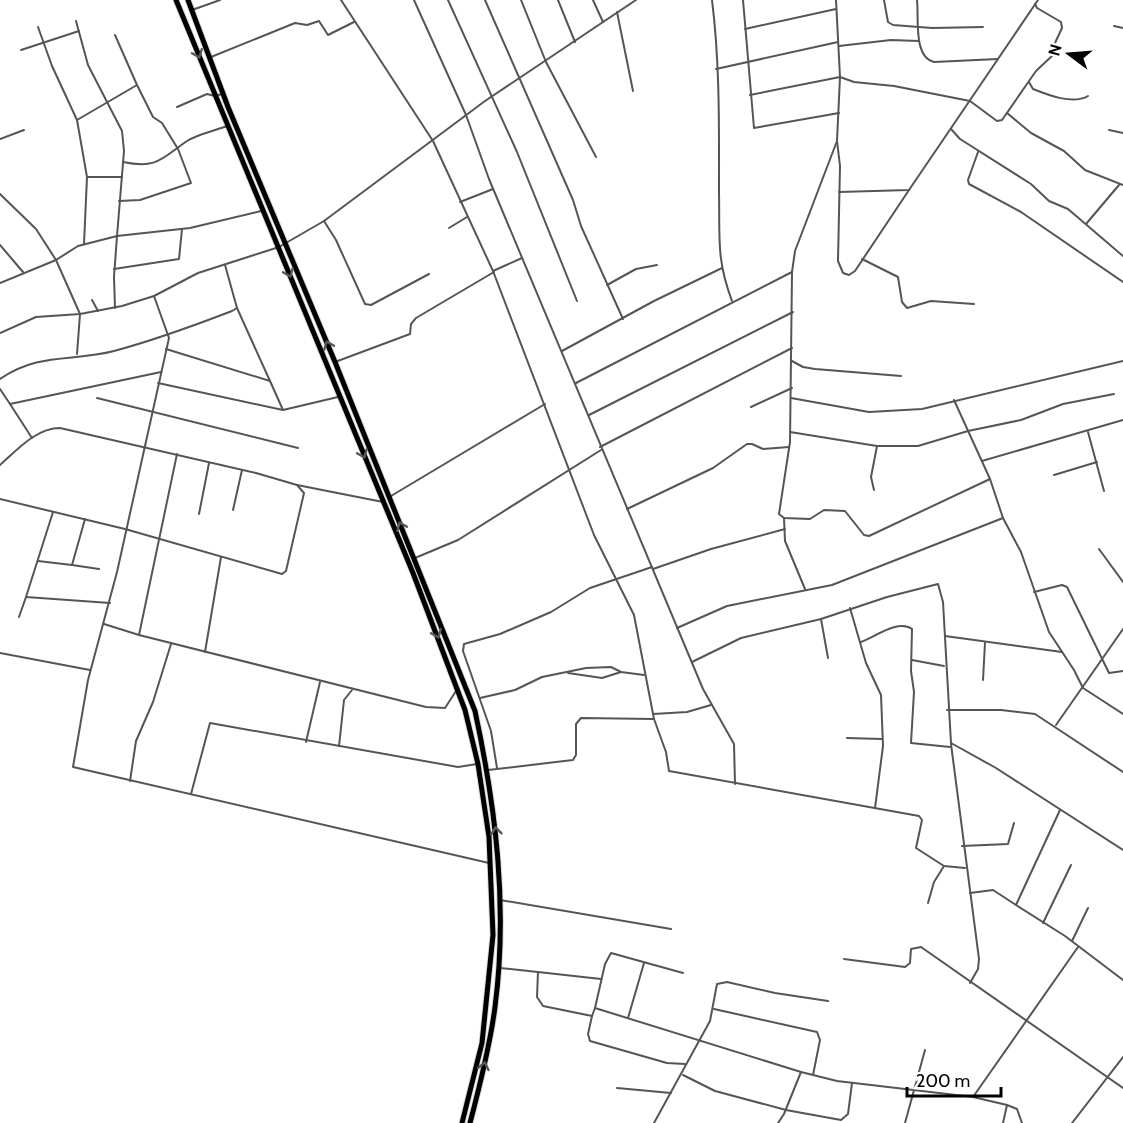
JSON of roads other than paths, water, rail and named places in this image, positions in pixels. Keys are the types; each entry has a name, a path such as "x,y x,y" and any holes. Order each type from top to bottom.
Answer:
{"highway":[{"path":"176,0 407,561 457,689 478,764 492,864 494,935 482,1043 462,1123"},
{"path":"188,0 223,94 335,362 475,711 488,770 496,827 500,900 499,968 485,1063 470,1123"},
{"path":"342,405 350,402"}],"street":[{"path":"192,10 220,0"},
{"path":"342,0 354,22 433,141 494,272 594,535 634,615 654,719 666,752 669,771 920,816 916,848 944,866 965,868"},
{"path":"414,0 466,115 522,258 589,415 600,448 677,628 711,705 734,744 735,784"},
{"path":"448,0 517,152 577,301"},
{"path":"485,0 623,319"},
{"path":"521,0 546,62 596,157"},
{"path":"558,0 575,42"},
{"path":"593,0 603,22"},
{"path":"0,333 36,317 80,314 115,308 154,296 198,273 279,247 324,221 466,115 575,42 631,1 636,0"},
{"path":"712,0 719,195 717,235 722,268 732,301"},
{"path":"743,0 752,126 756,129 839,113"},
{"path":"836,0 840,77 837,141 838,261 843,273 852,274 1038,0"},
{"path":"884,0 888,22 932,28 983,27"},
{"path":"917,0 923,55 934,62 998,59"},
{"path":"750,95 840,77 970,101 997,121 1002,120 1029,82 1053,55 1062,25 1035,4"},
{"path":"746,29 836,9"},
{"path":"617,12 633,92"},
{"path":"76,21 88,65 122,131 123,162 114,269 115,308"},
{"path":"209,58 295,23 307,25 319,21 328,35 354,22"},
{"path":"1114,26 1123,28"},
{"path":"38,27 77,120 87,177 84,244"},
{"path":"21,50 79,31"},
{"path":"115,35 153,117 162,123 178,149 191,183 140,200 119,201"},
{"path":"716,69 838,44 891,40 920,41"},
{"path":"1029,82 1033,89 1067,99 1079,100 1088,96"},
{"path":"77,120 137,85"},
{"path":"177,107 207,94 215,96 223,94"},
{"path":"1007,113 1031,133 1064,151 1085,170 1121,185 1086,224"},
{"path":"123,162 139,165 156,163 189,140 228,126"},
{"path":"951,129 978,152 1031,184 1049,201 1068,209 1099,238 1123,256"},
{"path":"1109,129 1123,133"},
{"path":"0,139 24,130"},
{"path":"805,590 785,541 784,518 781,517 779,510 790,432 793,347 792,272 795,251 837,141"},
{"path":"978,152 968,180 969,184 1021,212 1123,282"},
{"path":"87,177 122,177"},
{"path":"460,202 494,189"},
{"path":"839,192 909,190"},
{"path":"0,194 36,229 56,260 80,314 76,355"},
{"path":"0,284 23,272 56,260 84,244 117,236 182,228 264,211"},
{"path":"449,228 467,217"},
{"path":"324,221 365,304 371,305 429,274"},
{"path":"114,269 179,259 182,228"},
{"path":"0,245 23,272"},
{"path":"335,362 410,334 411,324 416,318 522,258"},
{"path":"862,259 898,277 902,302 907,308 931,301 974,304"},
{"path":"224,264 237,308 283,410"},
{"path":"607,285 636,269 657,265"},
{"path":"562,351 592,333 722,268"},
{"path":"576,383 792,272"},
{"path":"154,296 169,336 110,603 90,670 73,767 492,864"},
{"path":"92,300 98,311"},
{"path":"0,379 30,362 111,352 169,336 237,308"},
{"path":"589,415 793,312"},
{"path":"407,561 458,540 600,448 793,347"},
{"path":"166,349 270,381"},
{"path":"791,398 869,412 922,409 1123,360"},
{"path":"792,361 815,369 900,376"},
{"path":"10,404 161,372"},
{"path":"158,382 283,410 339,397"},
{"path":"751,407 792,388"},
{"path":"0,389 32,438"},
{"path":"790,432 877,446 918,446 968,431 1021,420 1063,404 1114,394"},
{"path":"97,398 298,448"},
{"path":"954,400 990,479 1002,518 1021,552 1050,632 1083,688 1123,714"},
{"path":"389,498 545,404"},
{"path":"981,461 1088,432 1123,420"},
{"path":"0,465 32,438 51,428 60,428 144,446 313,488 383,502"},
{"path":"1088,432 1104,491"},
{"path":"627,509 713,468 747,444 764,449 789,447"},
{"path":"874,490 871,477 877,446"},
{"path":"139,635 177,454"},
{"path":"1054,475 1097,462"},
{"path":"199,514 209,463"},
{"path":"233,510 242,470"},
{"path":"784,518 810,519 824,510 845,511 864,535 869,536 990,479"},
{"path":"297,484 304,494"},
{"path":"0,499 125,529 284,574 304,494 313,488"},
{"path":"19,617 53,512"},
{"path":"677,628 727,606 832,585 1002,518"},
{"path":"72,565 85,519"},
{"path":"497,768 484,709 463,651 464,644 500,634 540,617 590,588 711,549 785,529"},
{"path":"1099,549 1123,582"},
{"path":"205,652 221,556"},
{"path":"37,561 99,569"},
{"path":"692,662 741,638 821,619 850,608 938,584 943,602 947,710 962,846 979,959 978,969 970,982"},
{"path":"1034,592 1062,585 1067,587 1101,660 1112,674 1123,670"},
{"path":"26,597 110,603"},
{"path":"850,608 866,663 881,695 882,739 876,808"},
{"path":"821,619 828,658"},
{"path":"104,624 320,682 442,709 457,689"},
{"path":"861,642 887,630 910,627 914,634 912,660 915,692 911,742 951,745 996,768 1123,850"},
{"path":"1056,726 1123,629"},
{"path":"945,636 985,644 1062,652"},
{"path":"130,781 136,741 153,702 171,643"},
{"path":"983,680 985,644"},
{"path":"0,653 90,670"},
{"path":"912,660 944,666"},
{"path":"480,698 515,690 542,677 600,666 645,675"},
{"path":"565,673 602,678 621,672"},
{"path":"306,742 320,682"},
{"path":"339,747 344,700 352,690"},
{"path":"653,714 687,712 711,705"},
{"path":"475,711 484,709"},
{"path":"947,710 1026,711 1056,726 1123,772"},
{"path":"488,770 573,760 576,755 576,724 581,718 654,719"},
{"path":"191,794 210,723 306,742 458,767 478,764"},
{"path":"847,738 882,739"},
{"path":"1016,905 1060,810"},
{"path":"962,846 1008,844 1014,824"},
{"path":"1043,923 1071,865"},
{"path":"927,903 934,882 944,866"},
{"path":"970,893 993,890 1072,941 1123,980"},
{"path":"500,900 670,929"},
{"path":"1072,941 1088,908"},
{"path":"844,959 905,967 910,963 911,949 917,946 1123,1088"},
{"path":"973,1097 1078,946"},
{"path":"683,973 611,953 601,979 596,1008 588,1034 590,1041 667,1063 686,1064"},
{"path":"628,1018 644,963"},
{"path":"499,968 601,979"},
{"path":"538,972 539,1005 592,1016"},
{"path":"654,1123 682,1075 714,1009 716,987 723,981 775,993 828,1001"},
{"path":"596,1008 813,1075 852,1083 973,1097 1007,1105 1017,1109 1022,1123"},
{"path":"714,1009 817,1032 820,1040 813,1075"},
{"path":"905,1123 925,1050"},
{"path":"1072,1123 1123,1057"},
{"path":"778,1123 786,1110 801,1072"},
{"path":"682,1075 715,1091 786,1110 844,1119 848,1114 852,1083"},
{"path":"617,1088 671,1093"},
{"path":"1003,1123 1007,1105"}]}
